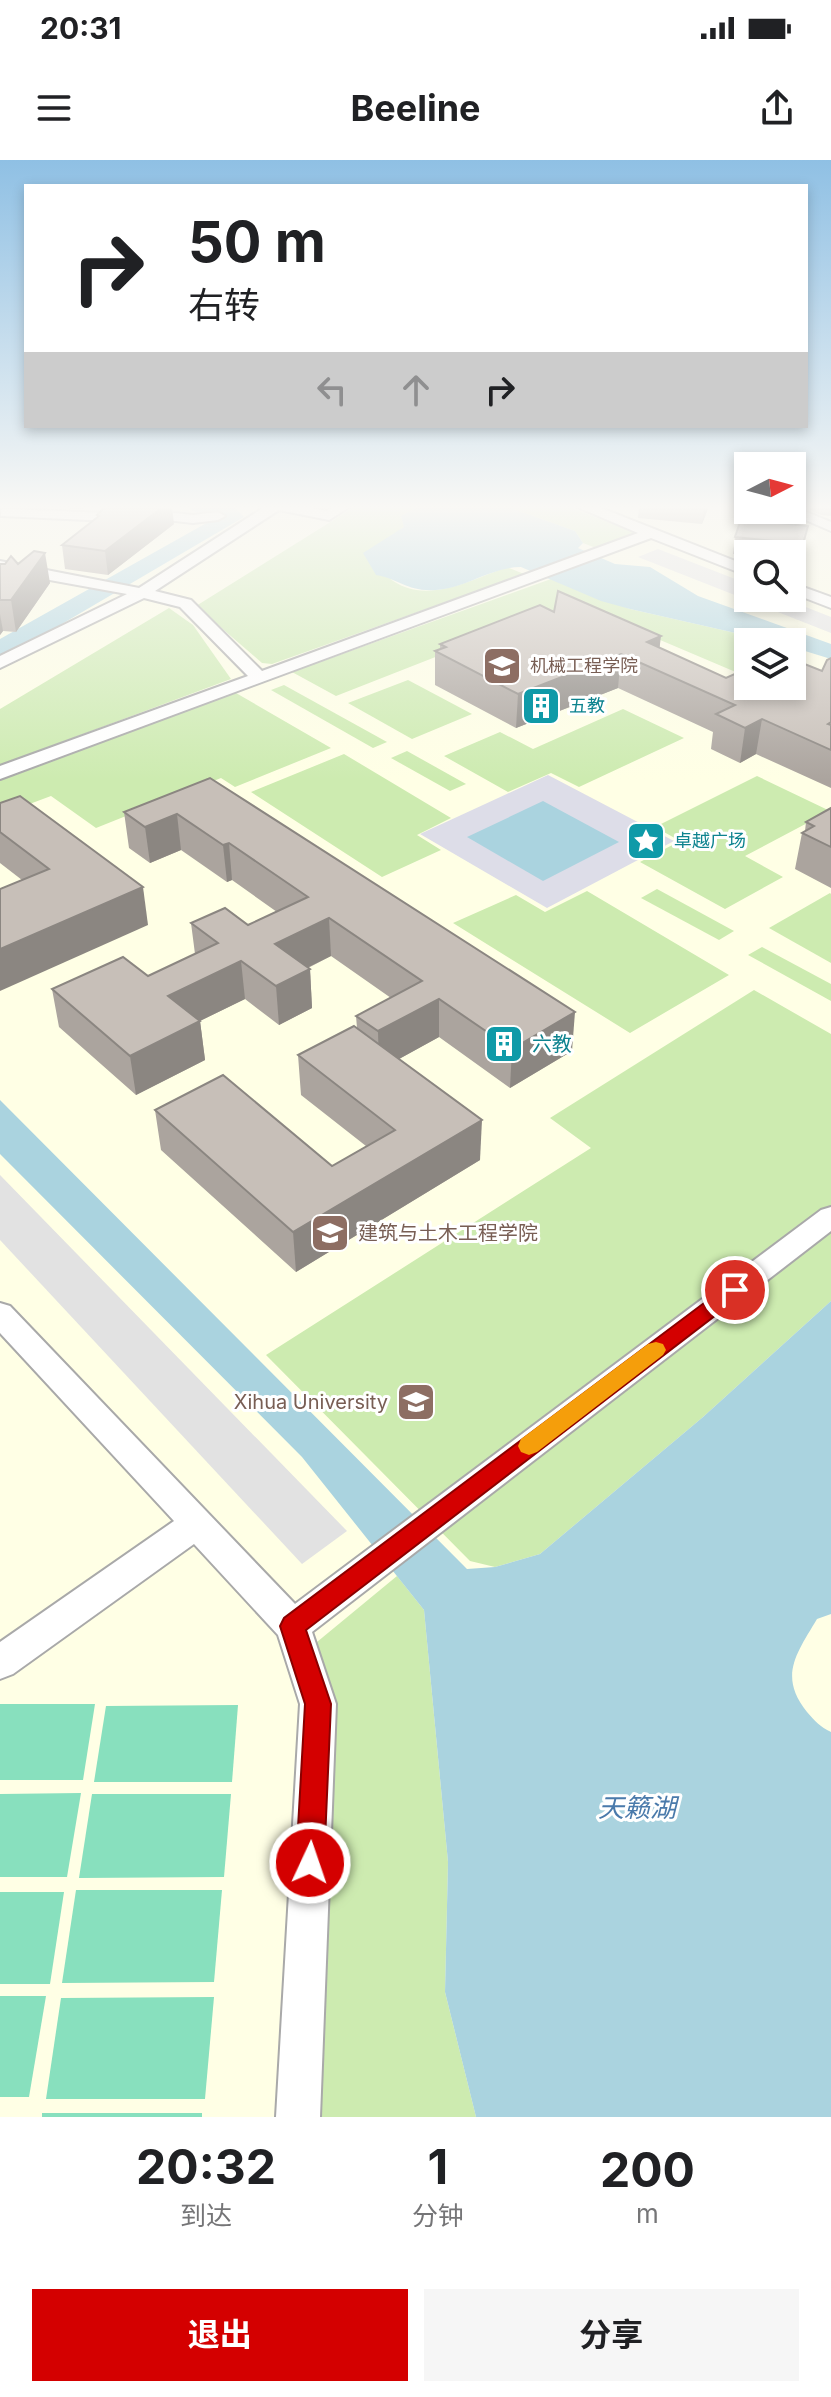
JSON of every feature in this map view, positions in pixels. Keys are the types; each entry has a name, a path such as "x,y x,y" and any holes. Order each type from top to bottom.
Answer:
{"street":[{"path":"0,663 131,597"},
{"path":"159,597 185,603 259,677"},
{"path":"0,773 475,597"},
{"path":"293,1626 831,1217"},
{"path":"0,1314 293,1626 318,1704 298,2117"},
{"path":"0,1662 195,1525"}],"shaded area":[{"name":"Xihua University","path":"0,597 734,597 734,612 806,612 806,597 831,597 831,2117 0,2117"},
{"path":"806,607 831,617 831,633 778,612 806,612"},
{"name":"卓越广场","path":"548,775 674,841 547,908 420,834"},
{"path":"0,1175 347,1531 302,1564 0,1240"}],"green space":[{"path":"210,597 459,597 272,664 262,663 196,606"},
{"path":"500,597 599,597 630,609 734,633 734,671 573,603 336,696 292,672"},
{"path":"169,608 193,625 231,679 0,765 0,709"},
{"path":"408,680 472,714 412,739 348,703"},
{"path":"284,685 387,742 373,748 271,690"},
{"path":"236,693 331,748 235,787 221,778 96,828 51,796 0,815 0,779"},
{"path":"623,709 684,738 579,787 551,773 508,792 444,756 500,732 533,749"},
{"path":"407,751 466,784 450,791 391,758"},
{"path":"344,754 451,818 417,835 441,850 382,877 251,792"},
{"path":"757,776 830,811 745,856 783,877 725,909 640,862 680,841 655,827"},
{"path":"657,889 734,931 719,940 641,898"},
{"path":"587,891 729,975 630,1033 453,923 516,895 545,912"},
{"path":"830,893 831,963 769,928"},
{"path":"762,947 831,984 831,1001 748,955"},
{"path":"754,990 831,1034 831,1301 703,1417 540,1554 495,1567 470,1561 266,1355 591,1148 550,1118"},
{"path":"397,1576 424,1610 448,1862 445,1992 476,2117 317,2117 335,1705 317,1642"},
{"path":"0,1704 95,1704 83,1780 0,1780"},
{"path":"238,1705 232,1782 94,1782 106,1706"},
{"path":"81,1793 67,1877 0,1877 0,1794"},
{"path":"92,1794 231,1794 224,1877 79,1878"},
{"path":"76,1890 222,1890 214,1982 62,1983"},
{"path":"0,1892 64,1892 50,1984 0,1984"},
{"path":"0,1996 46,1996 29,2097 0,2097"},
{"path":"214,1997 205,2099 46,2099 61,1998"},
{"path":"42,2113 202,2113 202,2117 42,2117"}],"water":[{"path":"592,597 702,597 734,609 734,612 742,612 787,628 734,628 734,633"},
{"path":"806,635 831,644 831,659 806,651"},
{"path":"543,801 619,842 543,881 467,837"},
{"name":"天籁湖","path":"0,1100 467,1569 495,1567 540,1554 703,1417 831,1301 831,1614 817,1619 797,1654 792,1676 798,1699 807,1712 831,1732 831,2117 476,2117 445,1992 448,1862 424,1610 302,1457 0,1154"}],"building":[{"path":"557,597 572,597 661,636 647,642 726,678 734,674 734,700 806,700 806,665 822,671 831,658 831,722 828,724 831,725 831,750 762,719 745,728 716,714 735,705 621,654 518,694 435,651 446,647 440,644 540,605 554,612"},
{"path":"210,778 575,1012 512,1049 439,999 378,1031 356,1016 422,981 329,918 275,944 310,969 276,986 241,961 168,996 200,1021 130,1056 52,989 123,957 148,976 218,943 191,923 225,908 248,925 308,897 229,843 223,845 177,814 145,827 124,812"},
{"path":"20,796 143,887 0,949 0,889 49,869 0,832 0,803"},
{"path":"831,808 831,847 802,833 814,826 806,822"},
{"path":"354,1026 482,1120 293,1232 155,1110 223,1075 332,1166 395,1130 298,1055"}],"waterway":[{"path":"0,650 88,597"}],"slow traffic":[{"path":"529,1446 656,1350"}],"place":[{"name":"机械工程学院","path":"502,666"},
{"name":"五教","path":"541,706"},
{"name":"卓越广场","path":"646,841"},
{"name":"六教","path":"504,1044"},
{"name":"建筑与土木工程学院","path":"330,1233"},
{"name":"Xihua University","path":"416,1402"}],"route":[{"path":"310,1863 318,1704 293,1626 735,1290"}]}
